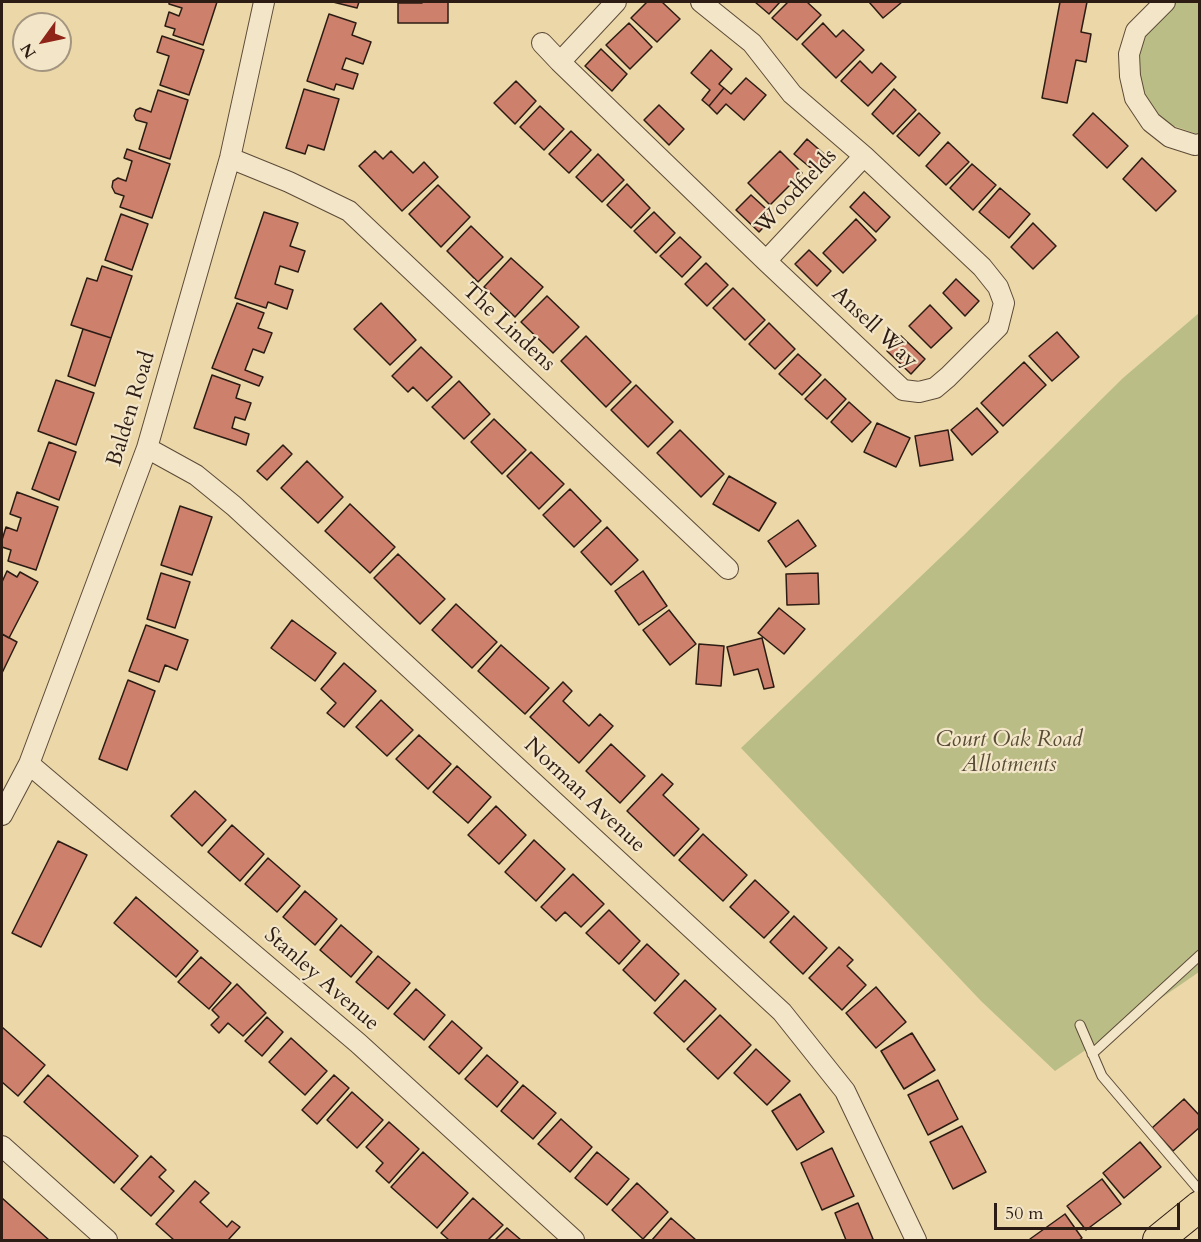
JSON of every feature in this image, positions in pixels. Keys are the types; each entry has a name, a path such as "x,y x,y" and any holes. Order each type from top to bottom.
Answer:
{"main road":[{"path":"1158,1240 1200,1206"}],"street":[{"name":"Balden Road","path":"2,815 29,764 147,448 230,158 264,2"},
{"path":"560,62 616,2"},
{"name":"Ansell Way","path":"542,43 766,261 903,390 919,392 935,388 998,327 1004,303 998,286 982,267 864,156 792,94 752,43 702,2"},
{"path":"1165,2 1136,32 1129,54 1130,76 1135,98 1151,122 1170,136 1195,145 1200,144"},
{"name":"Woodfields","path":"766,261 864,156"},
{"name":"The Lindens","path":"230,158 289,182 349,211 728,569"},
{"name":"Norman Avenue","path":"147,448 196,475 234,506 782,1012 844,1091 916,1240"},
{"name":"Stanley Avenue","path":"29,764 358,1043 574,1240"},
{"path":"2,1146 106,1240"}],"lane":[{"path":"1092,1054 1200,955"},
{"path":"1080,1025 1102,1076 1200,1191"}],"green space":[{"path":"1175,2 1199,2 1199,134 1165,123 1152,110 1141,88 1137,59 1142,35"},
{"name":"Court Oak Road Allotments","path":"1199,313 1199,972 1055,1071 981,1001 741,748 963,536 1123,378"}],"building":[{"path":"169,2 217,2 203,45 173,35 175,29 165,26 169,12 179,16 182,8 169,4"},
{"path":"333,2 359,2 357,8"},
{"path":"448,2 448,23 398,23 398,3"},
{"path":"647,2 662,2 680,19 657,42 631,18"},
{"path":"755,2 780,2 769,14"},
{"path":"788,2 807,2 821,15 797,40 772,18"},
{"path":"869,2 902,2 883,18"},
{"path":"1060,2 1087,2 1081,32 1091,34 1086,62 1076,60 1067,103 1042,98"},
{"path":"329,14 356,23 352,35 371,42 363,64 346,58 342,69 358,74 353,89 336,84 334,90 307,81"},
{"path":"629,23 652,47 630,69 606,45"},
{"path":"823,23 836,37 843,30 864,50 836,78 802,44"},
{"path":"162,36 204,50 189,95 160,85 169,56 157,52"},
{"path":"601,49 627,74 612,91 585,66"},
{"path":"711,50 732,69 719,84 724,88 709,106 702,100 710,90 691,73"},
{"path":"860,61 872,73 881,63 896,77 868,106 841,81"},
{"path":"746,78 766,95 744,120 726,104 717,114 709,106 724,88 731,94"},
{"path":"516,81 536,101 515,124 494,103"},
{"path":"304,89 339,99 324,150 308,145 305,154 286,148"},
{"path":"894,89 916,110 893,134 872,114"},
{"path":"158,90 188,100 170,159 139,149 147,123 136,120 134,116 136,110 140,108 151,112"},
{"path":"659,105 684,129 669,145 644,120"},
{"path":"540,106 564,129 544,150 520,127"},
{"path":"919,113 940,133 919,156 897,136"},
{"path":"1093,113 1128,146 1107,168 1073,135"},
{"path":"571,131 591,150 569,173 549,154"},
{"path":"807,139 831,160 818,174 794,154"},
{"path":"948,142 969,162 946,185 926,166"},
{"path":"127,149 170,164 152,218 120,207 124,196 115,193 112,187 113,181 118,178 126,181 132,161 124,158"},
{"path":"375,151 383,159 391,151 413,173 424,162 438,177 402,211 359,166"},
{"path":"780,151 802,173 770,205 748,183"},
{"path":"598,154 624,180 602,202 576,177"},
{"path":"1142,158 1176,191 1156,211 1123,179"},
{"path":"972,164 996,185 973,210 950,188"},
{"path":"627,184 650,208 631,228 607,205"},
{"path":"438,185 470,217 441,247 409,214"},
{"path":"1000,188 1030,214 1009,238 979,212"},
{"path":"864,192 890,217 876,232 850,207"},
{"path":"751,195 774,216 759,232 736,210"},
{"path":"264,212 298,223 290,246 305,251 298,272 280,266 275,284 293,290 287,309 268,302 266,308 235,298"},
{"path":"654,212 675,233 656,253 634,231"},
{"path":"121,214 148,224 132,270 105,260"},
{"path":"856,219 876,240 843,273 823,253"},
{"path":"1033,223 1056,246 1033,269 1011,247"},
{"path":"471,226 503,257 478,282 447,251"},
{"path":"680,237 701,257 682,277 660,256"},
{"path":"809,250 831,271 817,286 795,264"},
{"path":"511,258 543,287 515,317 484,287"},
{"path":"706,263 728,285 707,306 685,284"},
{"path":"102,266 132,276 111,338 71,325 87,278 97,281"},
{"path":"956,279 979,301 965,316 943,293"},
{"path":"733,288 765,320 745,340 713,308"},
{"path":"547,296 579,327 553,353 521,322"},
{"path":"237,303 264,313 258,328 272,333 264,353 253,349 245,370 263,377 259,386 212,368"},
{"path":"381,303 416,340 390,365 354,329"},
{"path":"930,305 952,328 931,348 909,326"},
{"path":"769,323 795,349 775,369 749,344"},
{"path":"83,329 111,338 95,386 68,376"},
{"path":"1057,332 1079,357 1052,381 1029,356"},
{"path":"586,336 631,382 606,407 561,361"},
{"path":"901,336 925,359 911,374 887,351"},
{"path":"421,347 452,377 427,401 413,387 408,392 392,376"},
{"path":"798,354 821,375 802,395 779,374"},
{"path":"1024,362 1046,385 1003,426 981,403"},
{"path":"212,375 240,385 236,398 251,403 245,420 235,417 232,428 249,434 246,445 194,428"},
{"path":"825,379 846,399 827,419 805,399"},
{"path":"56,380 94,393 76,445 38,431"},
{"path":"459,381 490,414 464,439 432,407"},
{"path":"636,385 673,422 648,447 611,410"},
{"path":"849,402 871,422 852,442 831,422"},
{"path":"977,408 998,432 972,455 951,430"},
{"path":"494,419 526,450 502,474 471,442"},
{"path":"877,423 910,438 896,467 864,452"},
{"path":"680,430 724,474 701,497 657,453"},
{"path":"948,430 953,460 920,466 915,436"},
{"path":"49,442 76,452 59,500 32,489"},
{"path":"283,445 292,454 267,480 257,471"},
{"path":"531,452 564,484 539,509 507,476"},
{"path":"307,461 343,497 318,523 281,488"},
{"path":"729,476 776,503 759,531 713,504"},
{"path":"570,489 601,521 574,547 543,515"},
{"path":"17,492 58,507 36,570 8,561 11,550 2,547 6,527 17,531 21,518 10,514"},
{"path":"350,504 395,547 370,573 325,531"},
{"path":"180,506 212,517 192,575 161,565"},
{"path":"798,520 816,546 786,567 768,541"},
{"path":"607,527 638,560 611,585 581,552"},
{"path":"398,554 445,599 420,624 374,578"},
{"path":"7,571 17,577 20,572 38,582 9,638 2,634 2,582"},
{"path":"643,571 667,606 639,625 615,591"},
{"path":"161,573 190,582 175,628 147,619"},
{"path":"818,573 819,604 787,605 786,574"},
{"path":"456,604 497,642 472,668 432,630"},
{"path":"779,608 805,629 784,654 758,633"},
{"path":"669,610 696,644 670,665 643,630"},
{"path":"292,620 336,653 315,681 271,648"},
{"path":"146,625 188,640 177,670 165,665 159,682 129,671"},
{"path":"2,634 17,642 2,673"},
{"path":"762,638 774,687 764,689 758,669 734,675 727,647"},
{"path":"699,644 724,646 721,686 696,684"},
{"path":"501,645 549,688 525,714 478,671"},
{"path":"344,663 376,691 344,727 327,713 336,703 321,689"},
{"path":"128,680 155,691 127,770 99,759"},
{"path":"563,682 572,691 563,701 589,726 600,714 613,726 579,763 530,717"},
{"path":"381,700 413,730 387,756 356,727"},
{"path":"419,735 451,764 428,789 396,759"},
{"path":"611,744 645,776 620,803 586,771"},
{"path":"457,766 491,797 468,823 433,792"},
{"path":"662,774 673,784 663,795 699,829 674,856 627,811"},
{"path":"195,791 226,820 202,846 171,816"},
{"path":"496,806 526,835 499,864 468,835"},
{"path":"232,825 264,854 240,881 208,852"},
{"path":"703,834 747,875 723,901 679,860"},
{"path":"534,840 565,869 536,901 505,872"},
{"path":"58,841 87,855 41,947 12,933"},
{"path":"268,858 300,886 277,912 245,884"},
{"path":"573,874 604,904 581,927 565,912 556,921 541,907"},
{"path":"755,880 789,912 764,938 730,907"},
{"path":"305,891 337,919 315,945 283,917"},
{"path":"136,897 198,951 176,977 114,923"},
{"path":"609,910 640,941 619,964 586,933"},
{"path":"794,916 827,948 803,974 770,942"},
{"path":"341,925 372,952 351,977 320,950"},
{"path":"647,944 679,974 655,1001 623,970"},
{"path":"839,947 853,960 847,966 866,985 842,1010 809,978"},
{"path":"378,956 410,983 388,1009 356,982"},
{"path":"201,957 231,983 209,1009 178,982"},
{"path":"685,980 716,1009 684,1042 654,1013"},
{"path":"237,984 266,1013 243,1036 228,1023 219,1033 211,1025 219,1017 212,1010"},
{"path":"876,987 906,1022 876,1048 846,1013"},
{"path":"416,989 445,1015 424,1040 394,1014"},
{"path":"720,1015 751,1045 718,1079 687,1049"},
{"path":"267,1017 283,1032 262,1056 245,1041"},
{"path":"452,1021 482,1048 459,1074 429,1047"},
{"path":"2,1027 45,1065 18,1096 2,1082"},
{"path":"912,1033 935,1070 904,1089 881,1051"},
{"path":"291,1038 327,1071 305,1095 269,1062"},
{"path":"756,1049 790,1081 767,1105 734,1073"},
{"path":"487,1055 518,1082 497,1107 465,1079"},
{"path":"48,1075 138,1156 114,1183 24,1102"},
{"path":"334,1075 349,1088 317,1124 302,1110"},
{"path":"938,1080 958,1119 928,1135 908,1095"},
{"path":"523,1085 556,1113 533,1139 501,1111"},
{"path":"352,1092 383,1120 357,1148 327,1120"},
{"path":"800,1094 824,1132 797,1150 772,1111"},
{"path":"1184,1099 1200,1116 1200,1127 1173,1151 1152,1128"},
{"path":"561,1119 592,1147 570,1172 538,1144"},
{"path":"389,1122 419,1149 389,1183 376,1171 383,1163 366,1147"},
{"path":"962,1126 986,1172 953,1189 930,1142"},
{"path":"1140,1142 1161,1167 1124,1198 1103,1173"},
{"path":"832,1148 854,1196 822,1210 801,1163"},
{"path":"423,1152 468,1193 437,1228 391,1187"},
{"path":"597,1152 629,1179 607,1205 575,1178"},
{"path":"151,1156 166,1170 159,1177 174,1191 151,1216 121,1189"},
{"path":"1102,1179 1121,1204 1086,1230 1067,1206"},
{"path":"195,1181 209,1193 200,1202 227,1227 232,1221 240,1227 228,1240 174,1240 156,1224"},
{"path":"637,1183 668,1212 643,1239 612,1210"},
{"path":"2,1198 49,1240 2,1240"},
{"path":"473,1198 503,1225 488,1240 449,1240 441,1233"},
{"path":"858,1203 873,1239 846,1240 835,1213"},
{"path":"1065,1214 1082,1238 1079,1240 1030,1239"},
{"path":"671,1218 696,1240 652,1240"},
{"path":"507,1228 521,1240 495,1240"}]}
